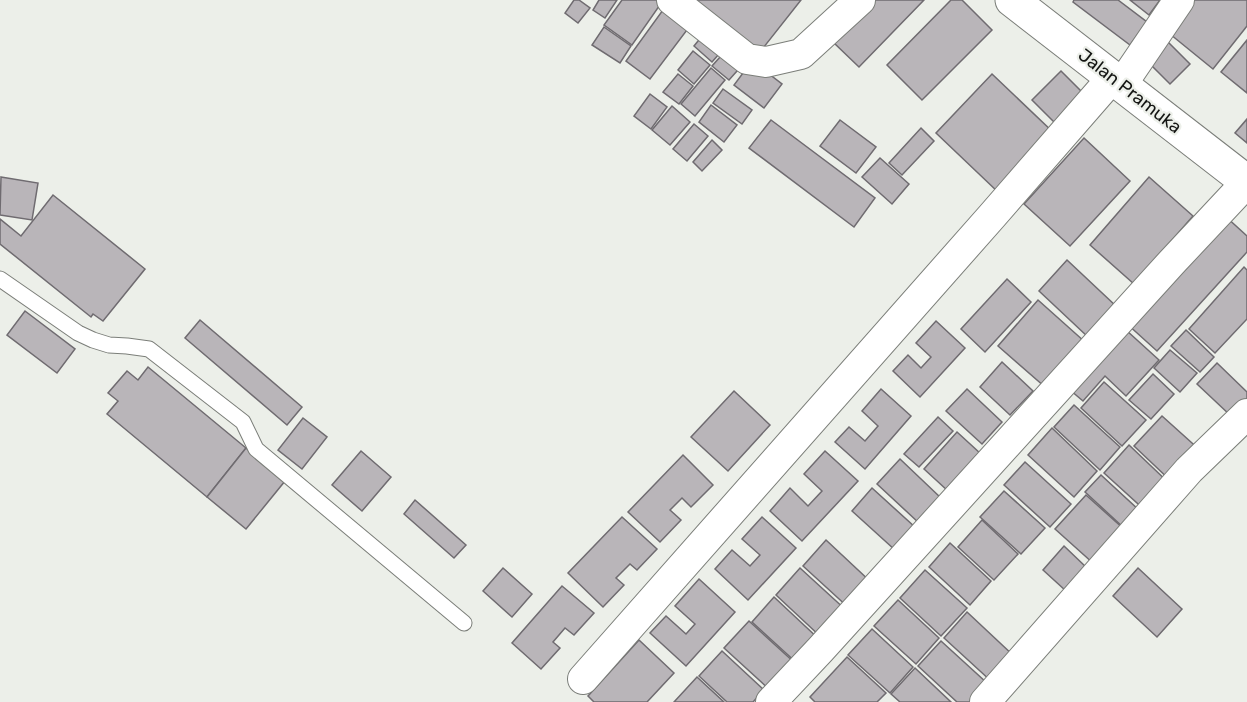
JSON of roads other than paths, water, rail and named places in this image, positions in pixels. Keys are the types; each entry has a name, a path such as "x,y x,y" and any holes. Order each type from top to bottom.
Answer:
{"main road":[{"name":"Jalan Pramuka","path":"1012,0 1247,182"}],"street":[{"path":"672,0 747,59 766,62 801,54 860,0"},
{"path":"583,679 984,225 1117,81 1179,0"},
{"path":"771,702 1164,270 1247,182"},
{"path":"985,702 1189,470 1247,414"}],"lane":[{"path":"0,279 78,333 109,345 149,349 243,422 256,448 464,623"}]}
